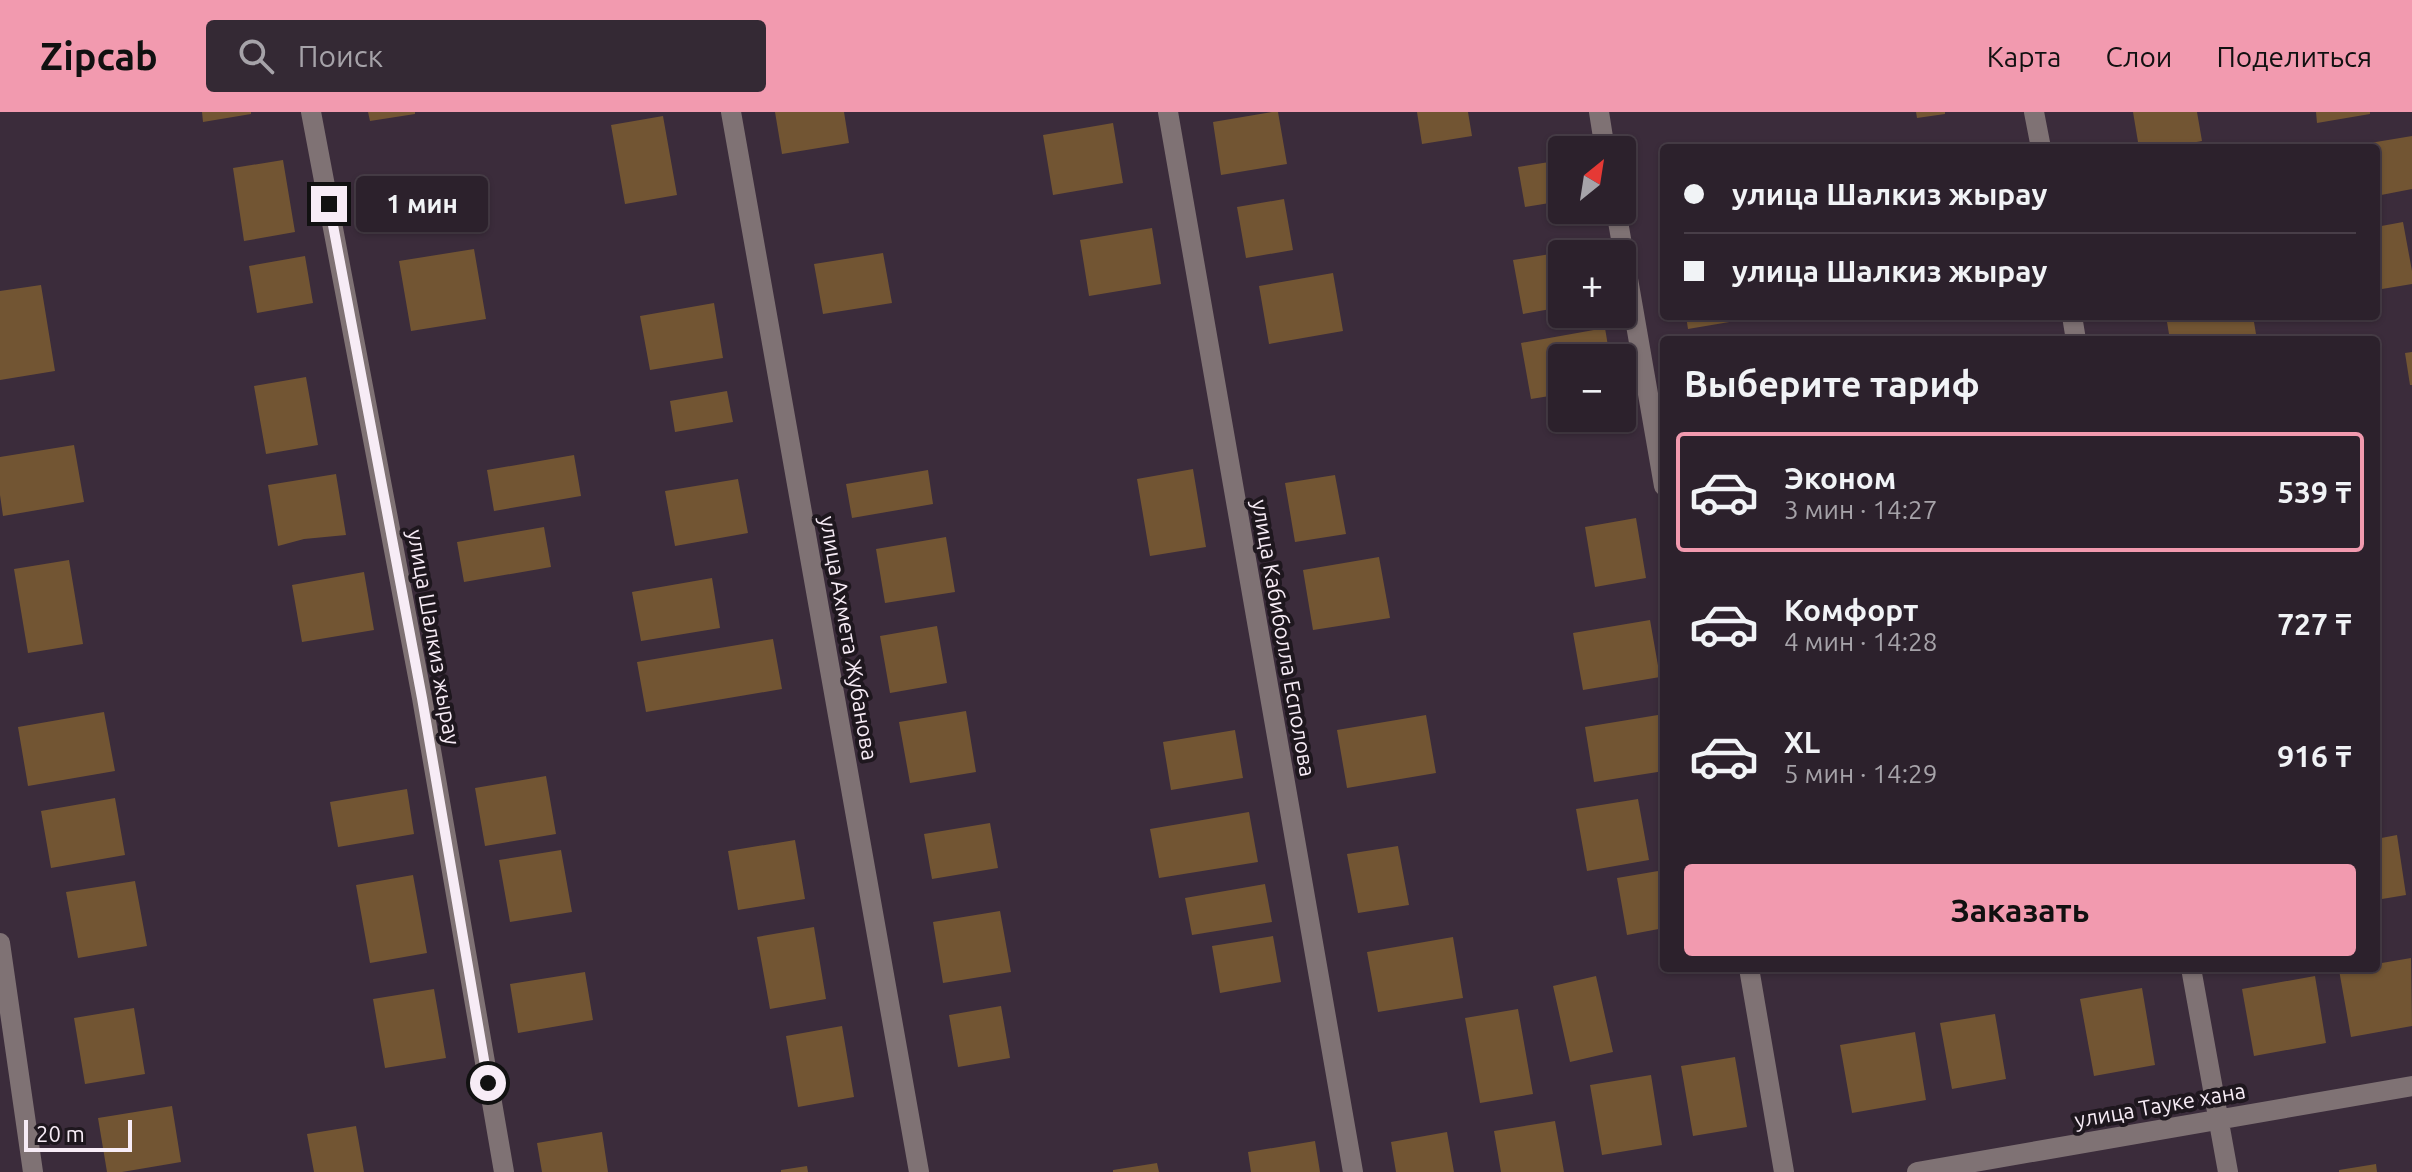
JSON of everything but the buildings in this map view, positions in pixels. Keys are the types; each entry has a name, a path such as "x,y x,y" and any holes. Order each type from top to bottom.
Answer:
{"street":[{"name":"улица Шалкиз жырау","path":"311,112 422,698 504,1172"},
{"name":"улица Ахмета Жубанова","path":"731,112 919,1172"},
{"name":"улица Кабиболла Есполова","path":"1168,112 1353,1172"},
{"path":"1599,112 1603,136"},
{"path":"2034,112 2040,144"},
{"path":"1618,224 1660,463"},
{"path":"0,943 33,1172"},
{"path":"1750,972 1784,1172"},
{"path":"2192,972 2228,1172"},
{"name":"улица Тауке хана","path":"1917,1172 2412,1086"}],"route":[{"path":"329,204 422,698 488,1083"}]}
